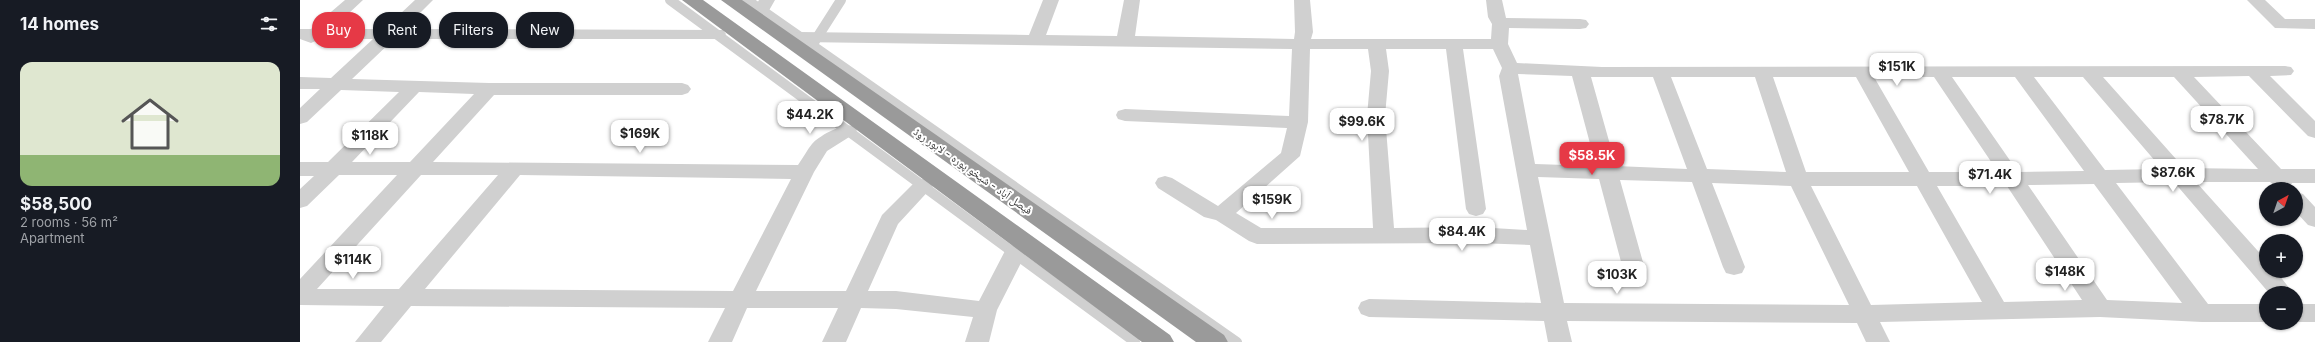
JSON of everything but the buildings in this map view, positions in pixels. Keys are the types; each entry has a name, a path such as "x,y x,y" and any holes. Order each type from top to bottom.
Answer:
{"highway":[{"path":"691,0 1162,342"},
{"name":"فیصل آباد - شیخو پورہ - لاہور روڈ","path":"730,0 1215,342"}],"street":[{"path":"300,48 308,34 354,0"},
{"path":"413,12 425,0"},
{"path":"1035,41 1051,0"},
{"path":"1125,42 1132,0"},
{"path":"1222,214 1290,156 1298,122 1300,44 1304,32 1302,0"},
{"path":"1494,0 1496,17 1501,23 1499,44 1511,68 1508,76 1528,170 1560,342"},
{"path":"2255,0 2281,24 2315,24"},
{"path":"1501,23 1580,24"},
{"path":"308,34 373,35"},
{"path":"431,35 717,34"},
{"path":"810,40 1499,44"},
{"path":"1376,44 1380,71 1376,116 1384,237"},
{"path":"1454,44 1476,209"},
{"path":"300,118 376,48"},
{"path":"1511,68 1580,72 2285,71"},
{"path":"2088,71 2276,286"},
{"path":"2179,71 2281,182"},
{"path":"2254,71 2315,132"},
{"path":"1580,72 1635,273"},
{"path":"1660,72 1734,267"},
{"path":"1762,72 1798,179 1878,342"},
{"path":"1862,72 1998,311"},
{"path":"1940,72 2100,308"},
{"path":"2022,72 2202,313"},
{"path":"300,83 489,88 682,89"},
{"path":"300,201 375,129 415,86"},
{"path":"300,293 489,88"},
{"path":"1125,115 1298,122"},
{"path":"720,342 738,300 793,198 804,172 820,147 847,130"},
{"path":"300,169 515,168 804,172"},
{"path":"367,342 515,168"},
{"path":"1528,170 1608,174 1798,179 2013,179 2179,175 2269,182"},
{"path":"2287,182 2315,176"},
{"path":"1165,183 1211,212 1222,214 1257,236 1384,237 1476,235 1540,238"},
{"path":"834,342 889,220 923,186"},
{"path":"2303,207 2315,220"},
{"path":"976,342 986,310 1014,253"},
{"path":"300,296 896,300 986,310"},
{"path":"1369,308 1554,312 1864,314 2100,308 2202,313 2259,313"}],"lane":[{"path":"670,0 1135,342"},
{"path":"747,0 764,5 810,40 1237,342"},
{"path":"810,40 841,0"}]}
